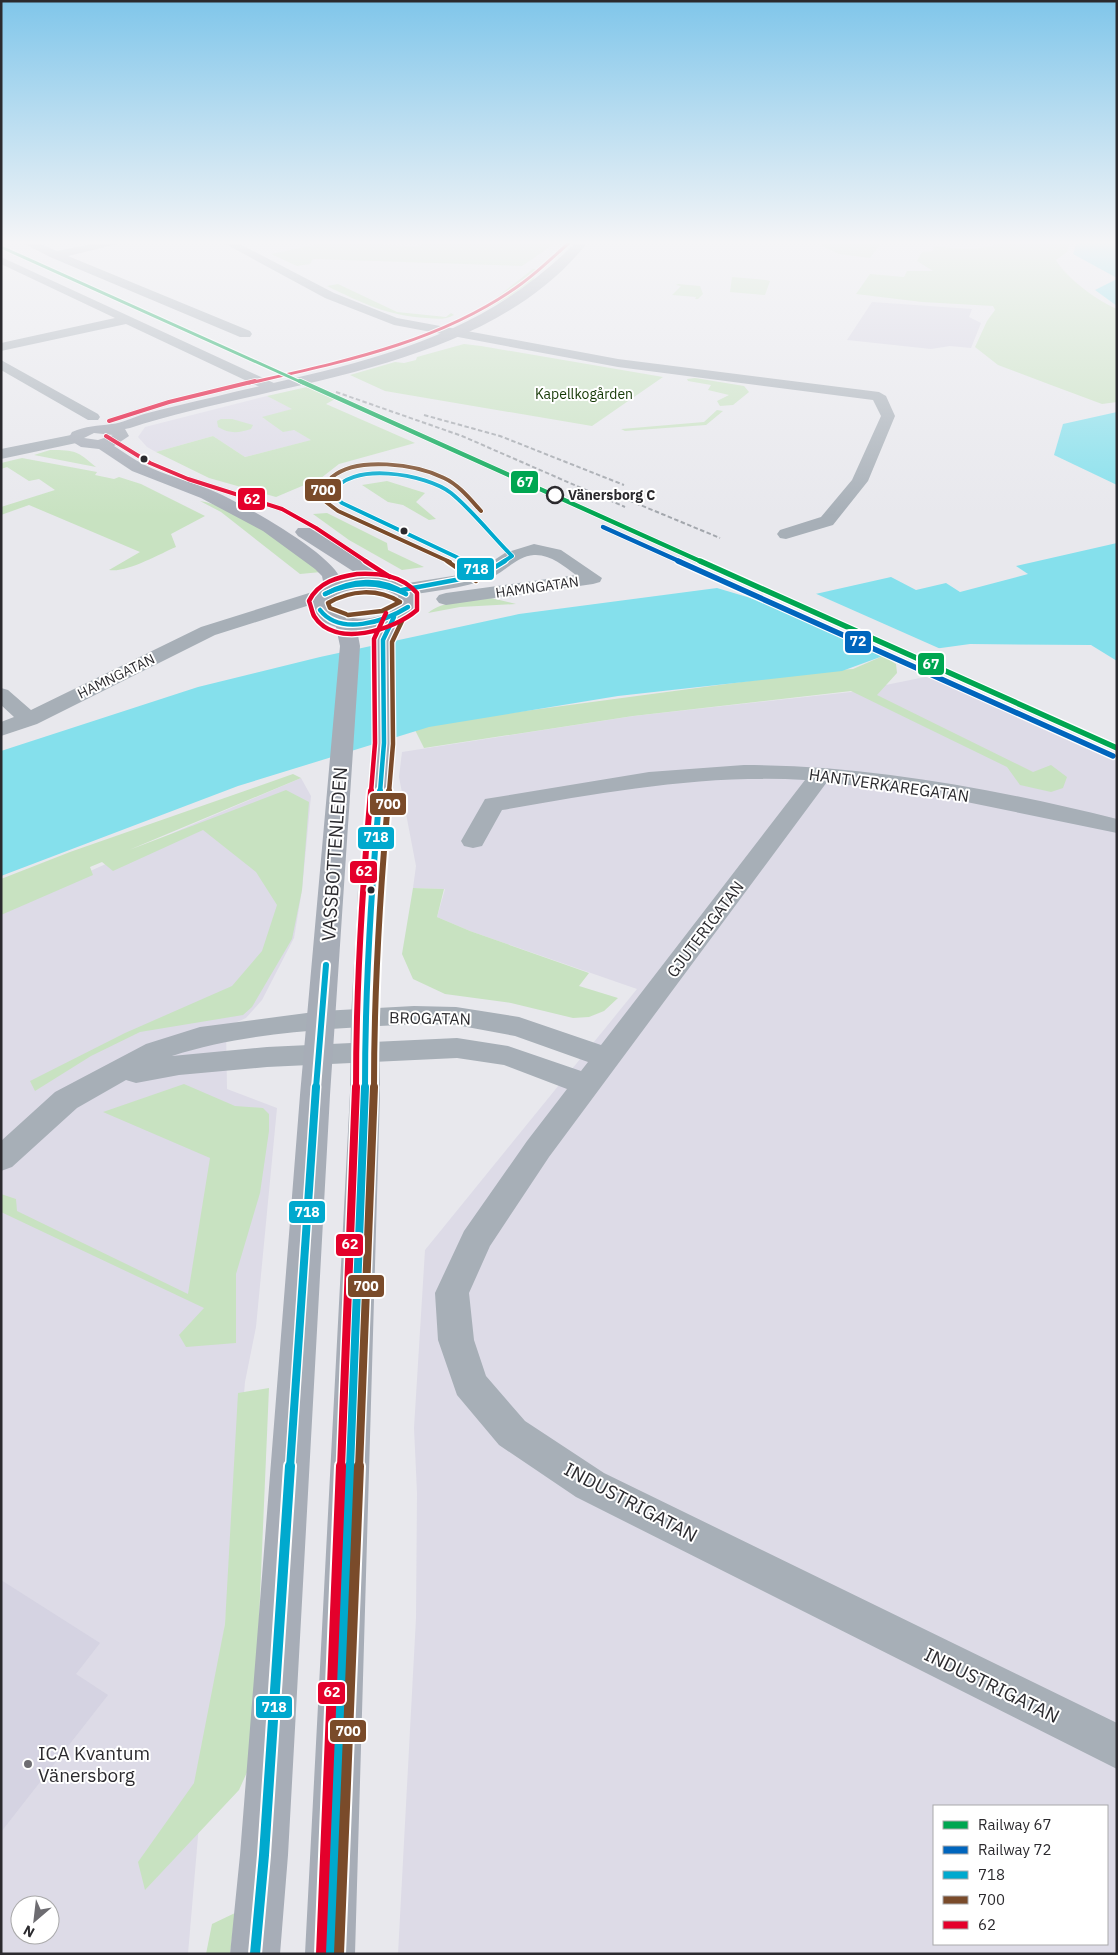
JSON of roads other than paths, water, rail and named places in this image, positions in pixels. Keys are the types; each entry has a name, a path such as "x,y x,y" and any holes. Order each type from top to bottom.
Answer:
{"main road":[{"path":"112,429 119,431 121,436 101,444 84,443 76,439 77,435 87,430 112,429 317,376 403,352 455,333"},
{"path":"101,444 146,471 207,494 278,517 311,535 394,587 410,602 397,616 383,640 384,743 371,890 365,1035 366,1093 330,1954"},
{"path":"207,494 269,527 321,565 332,574 329,591 358,583 394,587"},
{"name":"VASSBOTTENLEDEN","path":"255,1954 265,1845 350,646 347,630 318,605 329,591"},
{"path":"334,619 367,624 397,616"}],"street":[{"path":"1,346 62,333"},
{"path":"156,333 276,386"},
{"path":"457,333 666,370 879,396 888,416 860,481 828,521 786,534"},
{"path":"1,364 93,417"},
{"path":"1,454 76,439"},
{"name":"HAMNGATAN","path":"394,587 482,575 512,556 527,550 540,549 551,552 593,578 446,599 420,605 397,616"},
{"name":"HAMNGATAN","path":"446,599 479,582 482,575"},
{"name":"HAMNGATAN","path":"1,729 29,719 193,638 329,591"},
{"name":"HAMNGATAN","path":"232,623 334,619"},
{"path":"1,694 29,719"},
{"name":"HANTVERKAREGATAN","path":"473,841 493,804 638,779 744,772 822,773 913,785 1077,815 1117,826"},
{"name":"GJUTERIGATAN","path":"598,1071 822,773"},
{"name":"BROGATAN","path":"1,1159 66,1100 106,1078 321,1037 365,1035 598,1071"},
{"name":"INDUSTRIGATAN","path":"598,1071 538,1149 476,1240 452,1293 456,1340 470,1384 512,1433 590,1484 1117,1747"}],"water":[{"path":"1117,412 1117,485 1054,455 1063,424"},
{"path":"1117,543 1117,661 1091,645 970,644 883,656 842,671 618,696 429,727 238,786 1,876 1,751 198,687 320,657 519,614 717,588 771,604 891,577 916,590 946,583 960,592 1028,574 1016,566"}],"railway":[{"path":"336,392 462,436 625,507"},
{"path":"424,415 500,436 624,485"},
{"path":"616,495 720,538"}],"rail line":[{"name":"67","path":"193,333 1117,748"},
{"name":"72","path":"603,527 1113,756"}],"place":[{"name":"Vänersborg C","path":"555,495"},
{"name":"ICA Kvantum Vänersborg","path":"28,1764"}],"park label":[{"name":"Kapellkogården","path":"584,394"}]}
